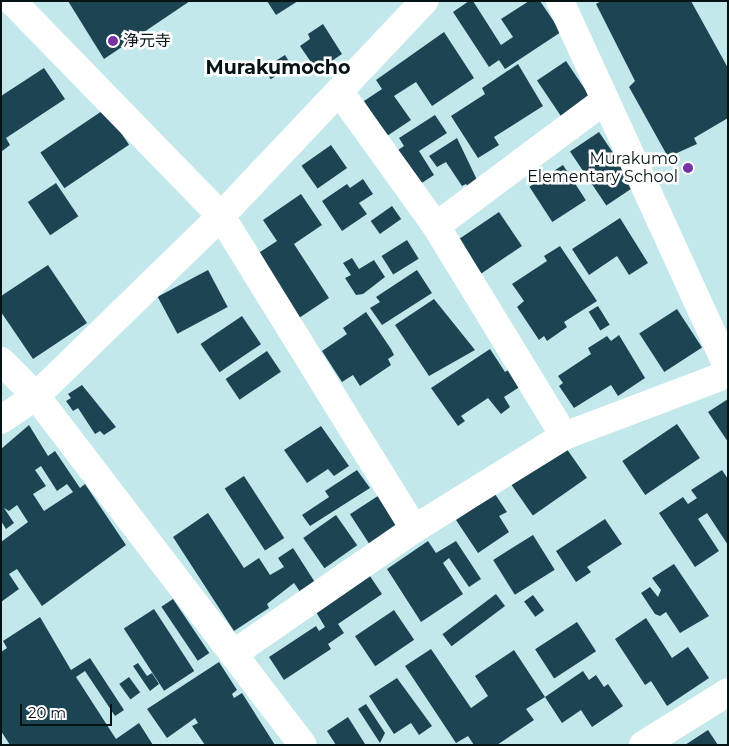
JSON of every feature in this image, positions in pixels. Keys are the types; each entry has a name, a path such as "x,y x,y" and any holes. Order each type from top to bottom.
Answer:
{"street":[{"path":"12,1 221,216 414,529"},
{"path":"1,420 36,396 221,216 424,1"},
{"path":"560,1 728,368"},
{"path":"339,91 436,226 564,436"},
{"path":"436,226 605,100"},
{"path":"1,362 36,396 303,745"},
{"path":"233,654 414,529 564,436 728,374"},
{"path":"643,745 728,692"}],"building":[{"name":"浄元寺","path":"68,1 190,1 104,59"},
{"path":"267,1 298,1 276,15"},
{"path":"469,1 473,1 501,45 513,37 501,19 529,1 540,1 561,32 505,69 499,60 489,67 453,12"},
{"path":"601,1 691,1 728,68 728,118 694,138 697,144 668,157 629,87 635,81 596,4"},
{"path":"323,24 342,54 317,71 300,46 310,39 308,34"},
{"path":"444,32 474,78 432,106 416,82 394,96 411,120 387,136 364,101 382,89 376,80"},
{"path":"285,55 292,66 271,79 264,68"},
{"path":"566,61 590,97 561,116 537,81"},
{"path":"518,64 543,106 494,137 499,145 478,158 451,116 485,94 482,88"},
{"path":"44,68 65,99 6,138 10,145 1,152 1,96"},
{"path":"105,109 129,145 64,188 40,153"},
{"path":"435,115 447,133 419,151 434,175 414,188 392,154 404,146 399,138"},
{"path":"599,132 635,186 606,205 570,152"},
{"path":"457,138 479,184 470,190 466,184 462,186 446,162 437,167 429,156"},
{"path":"331,145 347,168 318,189 302,166"},
{"path":"563,165 586,200 552,222 529,187"},
{"path":"363,179 373,194 359,203 367,214 342,231 322,201 347,184 350,188"},
{"path":"56,183 78,216 50,235 28,202"},
{"path":"301,194 322,225 294,244 329,298 299,318 257,254 277,241 263,220"},
{"path":"392,206 401,219 380,234 371,221"},
{"path":"499,212 522,246 481,273 458,239"},
{"path":"620,218 648,263 629,275 617,256 589,275 572,249"},
{"path":"407,240 419,259 393,275 382,256"},
{"path":"560,246 597,301 564,322 567,327 547,341 544,336 539,340 517,307 524,301 512,284 547,261 544,256"},
{"path":"352,258 359,269 374,260 385,277 363,294 356,295 345,278 351,275 343,263"},
{"path":"48,265 87,323 33,359 1,312 1,296"},
{"path":"208,270 228,307 177,334 158,297"},
{"path":"417,270 432,293 382,325 370,308 380,302 376,297"},
{"path":"434,299 475,350 429,376 395,325"},
{"path":"598,306 610,325 600,330 589,312"},
{"path":"677,309 702,348 664,372 639,334"},
{"path":"366,312 394,355 388,359 391,365 360,386 353,375 342,382 322,351 347,334 343,328"},
{"path":"242,316 261,344 220,372 201,344"},
{"path":"619,335 645,378 618,396 611,385 574,408 559,386 563,383 558,376 591,354 588,348 607,336 611,341"},
{"path":"490,349 505,372 510,369 521,386 504,397 510,407 501,414 488,398 461,416 465,421 458,426 431,388"},
{"path":"267,351 281,372 240,400 226,379"},
{"path":"82,385 116,427 104,435 100,431 95,434 78,408 73,411 66,401 71,398 68,394"},
{"path":"728,399 728,442 708,412"},
{"path":"677,424 700,458 645,495 622,461"},
{"path":"29,425 48,456 55,451 80,488 85,484 126,545 42,606 17,569 9,574 19,589 1,602 1,542 28,522 17,505 9,511 4,508 14,523 6,529 1,521 1,449","holes":["41,466 57,491 67,484 73,492 44,511 33,494 46,486 35,470"]},
{"path":"321,426 349,466 334,476 328,469 307,483 284,450"},
{"path":"564,445 587,478 533,516 510,483"},
{"path":"357,470 370,488 310,526 302,515 329,497 325,491"},
{"path":"722,470 728,479 728,545 707,513 698,519 719,551 695,567 659,513 683,497 688,504 697,498 691,490"},
{"path":"244,476 284,538 265,551 225,489"},
{"path":"381,494 400,523 369,544 350,514"},
{"path":"495,494 507,512 499,516 509,532 478,553 456,520"},
{"path":"208,513 244,568 259,558 270,575 284,567 278,558 293,548 318,587 303,596 294,583 267,604 269,608 234,631 173,537"},
{"path":"336,515 357,545 324,568 303,538"},
{"path":"605,519 622,544 587,567 591,572 576,582 556,551"},
{"path":"533,535 555,570 515,595 493,560"},
{"path":"428,541 436,553 456,541 481,579 469,587 449,558 443,563 463,594 421,622 387,569"},
{"path":"674,564 709,616 680,633 666,612 660,616 655,614 641,593 650,587 658,597 661,590 652,578"},
{"path":"370,576 382,594 338,624 344,633 328,644 331,649 284,680 269,657 316,626 319,631 325,627 316,612"},
{"path":"496,594 505,606 452,646 442,634"},
{"path":"533,595 544,610 535,617 524,601"},
{"path":"173,599 209,653 198,661 161,607"},
{"path":"154,609 194,671 164,691 124,629"},
{"path":"394,610 414,640 375,666 355,636"},
{"path":"40,617 71,670 90,658 124,710 115,716 85,671 76,677 116,739 139,723 153,745 10,745 1,731 1,652 7,648 3,641"},
{"path":"646,618 672,658 688,647 709,678 667,706 651,681 645,685 615,639"},
{"path":"577,622 596,651 554,679 535,649"},
{"path":"431,649 471,708 488,696 475,676 514,650 545,697 526,709 534,720 497,745 474,745 468,736 456,743 405,666"},
{"path":"219,662 237,690 232,694 234,698 242,693 275,745 205,745 192,726 198,723 195,718 167,738 147,709"},
{"path":"138,663 147,676 152,673 159,684 150,691 133,666"},
{"path":"583,671 589,680 596,675 604,687 608,684 623,706 592,727 581,710 562,723 545,697"},
{"path":"129,677 140,692 130,699 119,684"},
{"path":"397,678 432,726 419,735 411,723 394,734 369,696"},
{"path":"366,704 385,733 380,743 358,709"},
{"path":"348,717 364,745 336,745 327,731"},
{"path":"708,730 718,745 685,745"}],"place":[{"name":"浄元寺","path":"113,41"},
{"name":"Murakumo Elementary School","path":"688,168"}],"district":[{"name":"Murakumocho","path":"278,68"}]}
